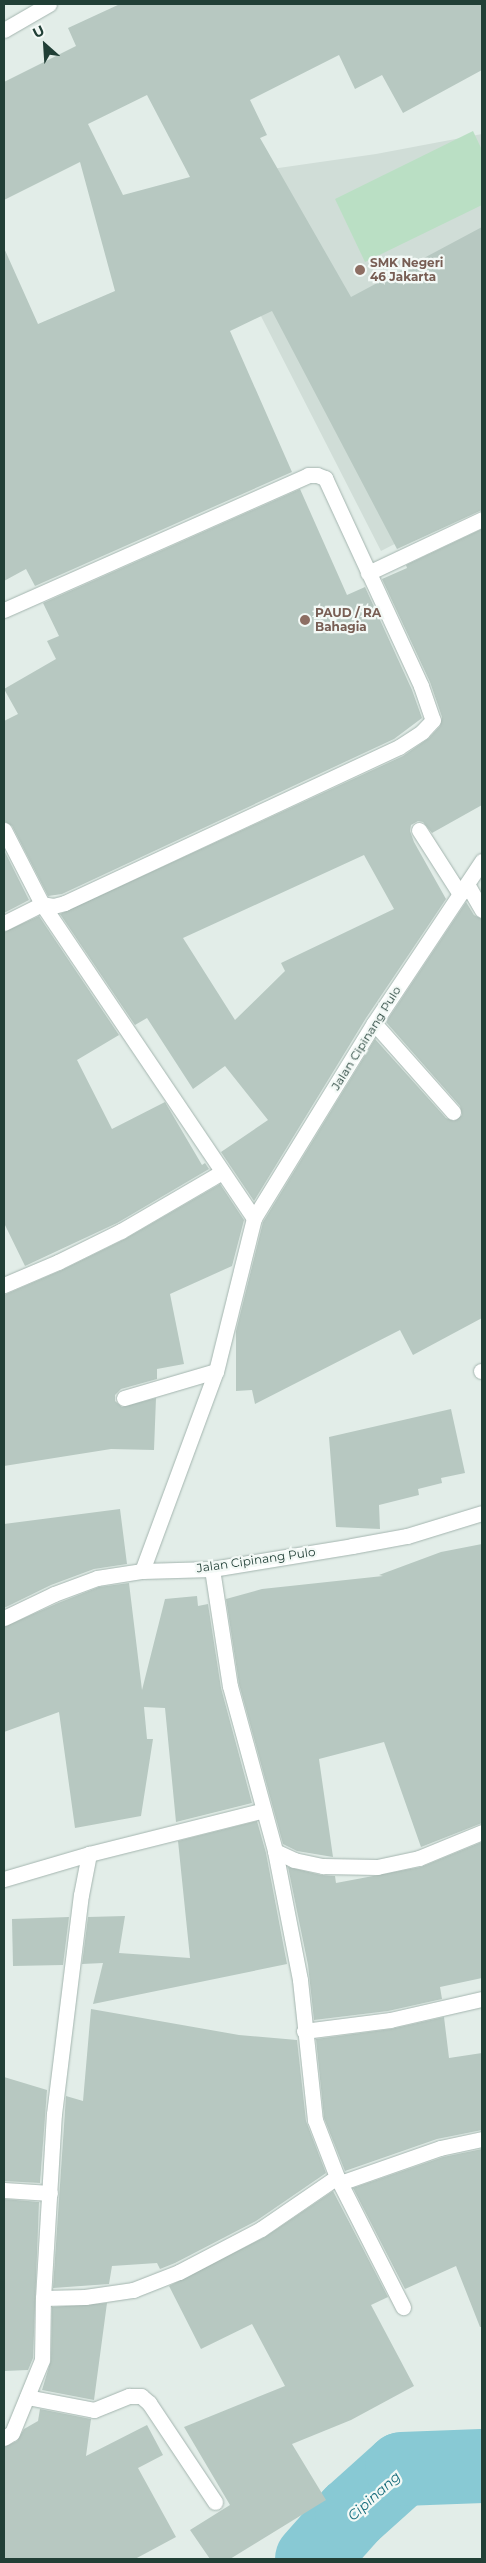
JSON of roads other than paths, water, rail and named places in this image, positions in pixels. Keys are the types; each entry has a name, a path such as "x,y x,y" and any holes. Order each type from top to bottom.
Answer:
{"street":[{"path":"4,30 49,4"},
{"path":"4,610 308,475 317,475 325,478 421,686 433,720 422,732 399,747 65,903 53,906 42,904 4,923"},
{"path":"368,573 482,519"},
{"path":"4,830 42,904 254,1218"},
{"path":"419,830 463,889 482,910"},
{"name":"Jalan Cipinang Pulo","path":"142,1571 216,1371 254,1218 374,1024 482,861"},
{"path":"374,1024 453,1112"},
{"path":"4,1285 121,1232 222,1172"},
{"path":"124,1398 216,1371"},
{"name":"Jalan Cipinang Pulo","path":"4,1618 54,1594 97,1578 142,1571 212,1569 407,1536 482,1513"},
{"path":"212,1569 230,1686 275,1851 300,1980 315,2120 339,2180 403,2307"},
{"path":"4,1879 89,1854 264,1810"},
{"path":"275,1851 294,1860 323,1866 377,1867 419,1858 482,1832"},
{"path":"4,2438 12,2434 42,2360 43,2298 54,2114 80,1896 89,1854"},
{"path":"304,2031 390,2020 482,1999"},
{"path":"43,2298 85,2297 133,2290 179,2272 260,2229 339,2180 440,2148 482,2140"},
{"path":"4,2190 50,2193"},
{"path":"27,2397 94,2410 129,2396 141,2396 149,2403 215,2502"}],"waterway":[{"name":"Cipinang","path":"312,2559 352,2514 402,2469 482,2466"}],"place":[{"name":"SMK Negeri 46 Jakarta","path":"360,270"},
{"name":"PAUD / RA Bahagia","path":"305,620"}]}
